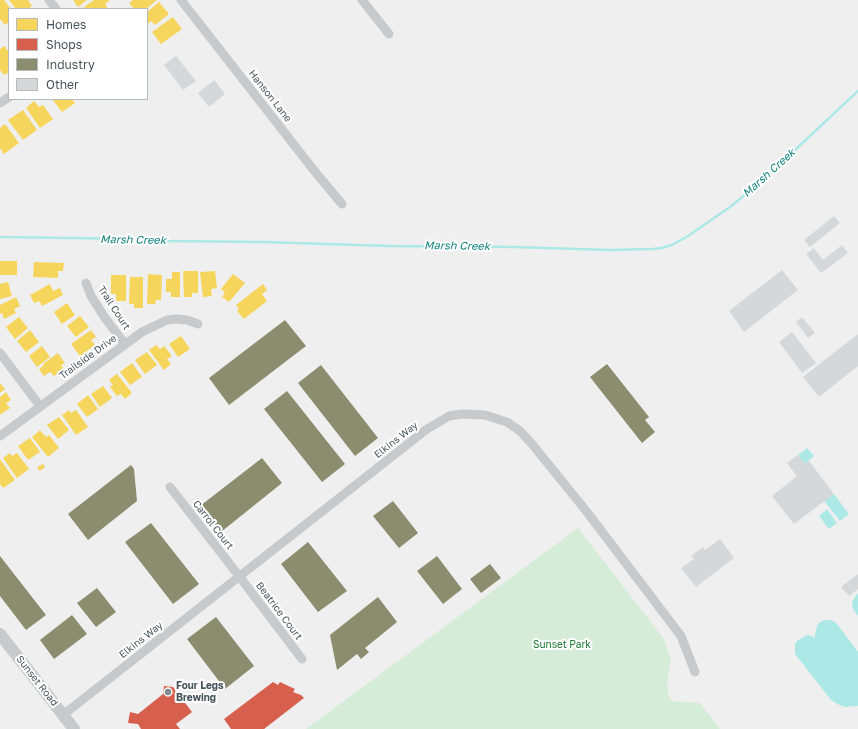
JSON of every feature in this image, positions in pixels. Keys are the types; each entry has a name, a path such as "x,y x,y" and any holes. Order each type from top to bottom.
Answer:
{"street":[{"path":"49,0 55,8"},
{"name":"Hanson Lane","path":"181,0 316,173 342,204"},
{"path":"362,0 389,34"},
{"name":"Trail Court","path":"86,283 91,296 105,318 125,344"},
{"name":"Trailside Drive","path":"0,436 142,332 167,320 187,320 198,324"},
{"path":"0,353 40,406"},
{"name":"Elkins Way","path":"63,715 427,429 449,416 462,414 485,415 507,422 520,431 532,444 587,512 681,636 695,672"},
{"name":"Carrol Court","path":"170,487 240,576"},
{"name":"Beatrice Court","path":"240,576 302,659"},
{"name":"Sunset Road","path":"0,634 74,729"}],"green space":[{"name":"Sunset Park","path":"578,528 664,639 671,660 667,683 669,697 672,701 700,703 720,729 306,729"}],"water":[{"path":"807,448 814,456 805,464 798,455"},
{"path":"834,494 849,514 840,521 824,501"},
{"path":"827,509 837,523 829,529 819,516"},
{"path":"858,593 858,616 852,605 853,600"},
{"path":"824,620 833,621 837,624 858,652 858,706 845,707 831,700 795,654 795,644 797,641 809,635 815,638 817,626"}],"building: Homes":[{"path":"0,0 4,0 10,8 8,8 8,23 5,25 0,19"},
{"path":"9,0 28,0 32,6 29,8 15,8"},
{"path":"73,0 87,0 78,7"},
{"path":"94,0 110,0 105,4 107,8 84,7"},
{"path":"133,0 157,0 147,8 133,8 129,3"},
{"path":"159,2 169,14 155,25 151,21 148,23 148,11"},
{"path":"173,17 182,29 161,44 152,32"},
{"path":"4,46 8,51 8,73 4,75 0,70 0,49"},
{"path":"53,100 73,100 75,103 62,112"},
{"path":"34,101 39,107 43,105 53,119 40,128 26,108"},
{"path":"23,110 37,130 23,140 8,120"},
{"path":"5,124 19,143 4,154 0,148 0,128"},
{"path":"0,261 17,261 17,275 0,275"},
{"path":"34,262 64,263 63,271 58,271 58,278 33,277"},
{"path":"183,271 198,271 198,293 192,293 192,297 184,297"},
{"path":"215,271 217,288 211,289 212,296 203,297 200,272"},
{"path":"172,272 180,272 180,297 171,297 171,292 166,292 166,279 172,279"},
{"path":"148,274 162,275 161,300 156,300 155,304 147,304"},
{"path":"233,274 245,283 229,302 222,297 225,293 221,289"},
{"path":"111,275 126,275 126,301 116,301 116,294 111,294"},
{"path":"130,277 143,277 143,308 134,308 134,304 129,304"},
{"path":"8,282 12,296 0,299 0,284"},
{"path":"50,284 53,291 60,288 63,295 42,306 39,301 34,303 30,295"},
{"path":"263,284 267,290 262,294 267,301 244,319 237,311 239,309 236,305"},
{"path":"16,297 20,306 14,309 16,313 4,319 2,313 0,314 0,305"},
{"path":"67,303 75,315 62,324 54,312"},
{"path":"80,316 89,327 76,337 67,326"},
{"path":"19,317 28,328 15,339 6,327"},
{"path":"30,330 39,342 26,352 17,341"},
{"path":"91,330 96,337 91,340 95,345 80,356 71,344"},
{"path":"181,336 190,349 178,357 169,344"},
{"path":"156,345 160,349 164,346 172,356 167,359 171,364 164,370 149,350"},
{"path":"42,346 50,357 37,367 29,356"},
{"path":"147,352 157,365 145,374 135,360"},
{"path":"58,353 65,363 61,365 64,369 54,376 50,372 44,376 39,369 44,365 43,364"},
{"path":"132,363 142,377 130,385 120,372"},
{"path":"117,374 132,393 125,399 121,394 117,396 110,387 113,385 109,380"},
{"path":"0,383 5,389 0,393"},
{"path":"103,386 112,398 100,407 91,394"},
{"path":"6,392 11,400 6,403 10,408 0,415 0,397"},
{"path":"88,395 98,409 87,417 77,404"},
{"path":"69,410 71,413 76,410 88,427 76,435 62,415"},
{"path":"59,417 69,430 58,439 47,425"},
{"path":"40,430 46,437 49,435 59,448 48,457 32,437"},
{"path":"30,438 40,452 28,460 18,446"},
{"path":"10,453 12,456 17,453 29,469 17,478 3,458"},
{"path":"0,459 15,480 3,488 0,484"},
{"path":"43,464 45,467 40,471 37,467"}],"building: Shops":[{"path":"273,682 278,685 280,682 295,689 293,692 304,698 264,729 231,729 224,719"},
{"path":"164,686 173,687 192,712 176,724 180,729 141,729 138,724 128,723 130,712 138,714 163,694"}],"building: Industry":[{"path":"285,320 306,346 229,405 209,378"},
{"path":"607,364 649,417 645,420 655,432 642,443 590,377"},
{"path":"321,365 378,438 355,456 298,383"},
{"path":"287,391 345,464 322,482 264,409"},
{"path":"262,458 282,483 221,532 200,506"},
{"path":"131,465 134,469 137,501 88,540 68,514"},
{"path":"393,501 418,533 399,548 373,516"},
{"path":"151,523 199,584 173,604 125,542"},
{"path":"308,542 347,591 318,612 281,564"},
{"path":"0,556 46,615 26,630 0,596"},
{"path":"437,556 462,589 443,604 417,571"},
{"path":"490,564 501,578 481,593 470,579"},
{"path":"97,588 116,612 96,627 77,603"},
{"path":"378,597 397,622 365,648 369,652 361,659 357,654 337,670 330,635"},
{"path":"72,615 87,634 54,659 40,640"},
{"path":"216,617 254,666 225,689 187,639"}],"building: Other":[{"path":"176,56 196,81 183,90 164,65"},
{"path":"214,80 225,94 209,107 198,93"},
{"path":"834,216 840,223 810,247 804,240"},
{"path":"842,245 848,253 821,273 806,254 814,248 823,260"},
{"path":"782,270 798,290 744,332 729,311"},
{"path":"802,317 815,333 808,338 796,322"},
{"path":"792,332 816,363 802,373 779,342"},
{"path":"858,334 858,366 819,397 803,377"},
{"path":"798,455 805,464 809,461 834,494 794,524 772,496 797,476 787,463"},
{"path":"720,539 734,558 696,587 681,568 694,559 691,556 703,547 705,550"},
{"path":"858,574 858,589 849,596 841,587"}],"waterway":[{"name":"Marsh Creek","path":"0,237 609,250 662,248 672,245 688,236 730,207 762,181 858,91"}],"place":[{"name":"Four Legs Brewing","path":"168,692"}]}
